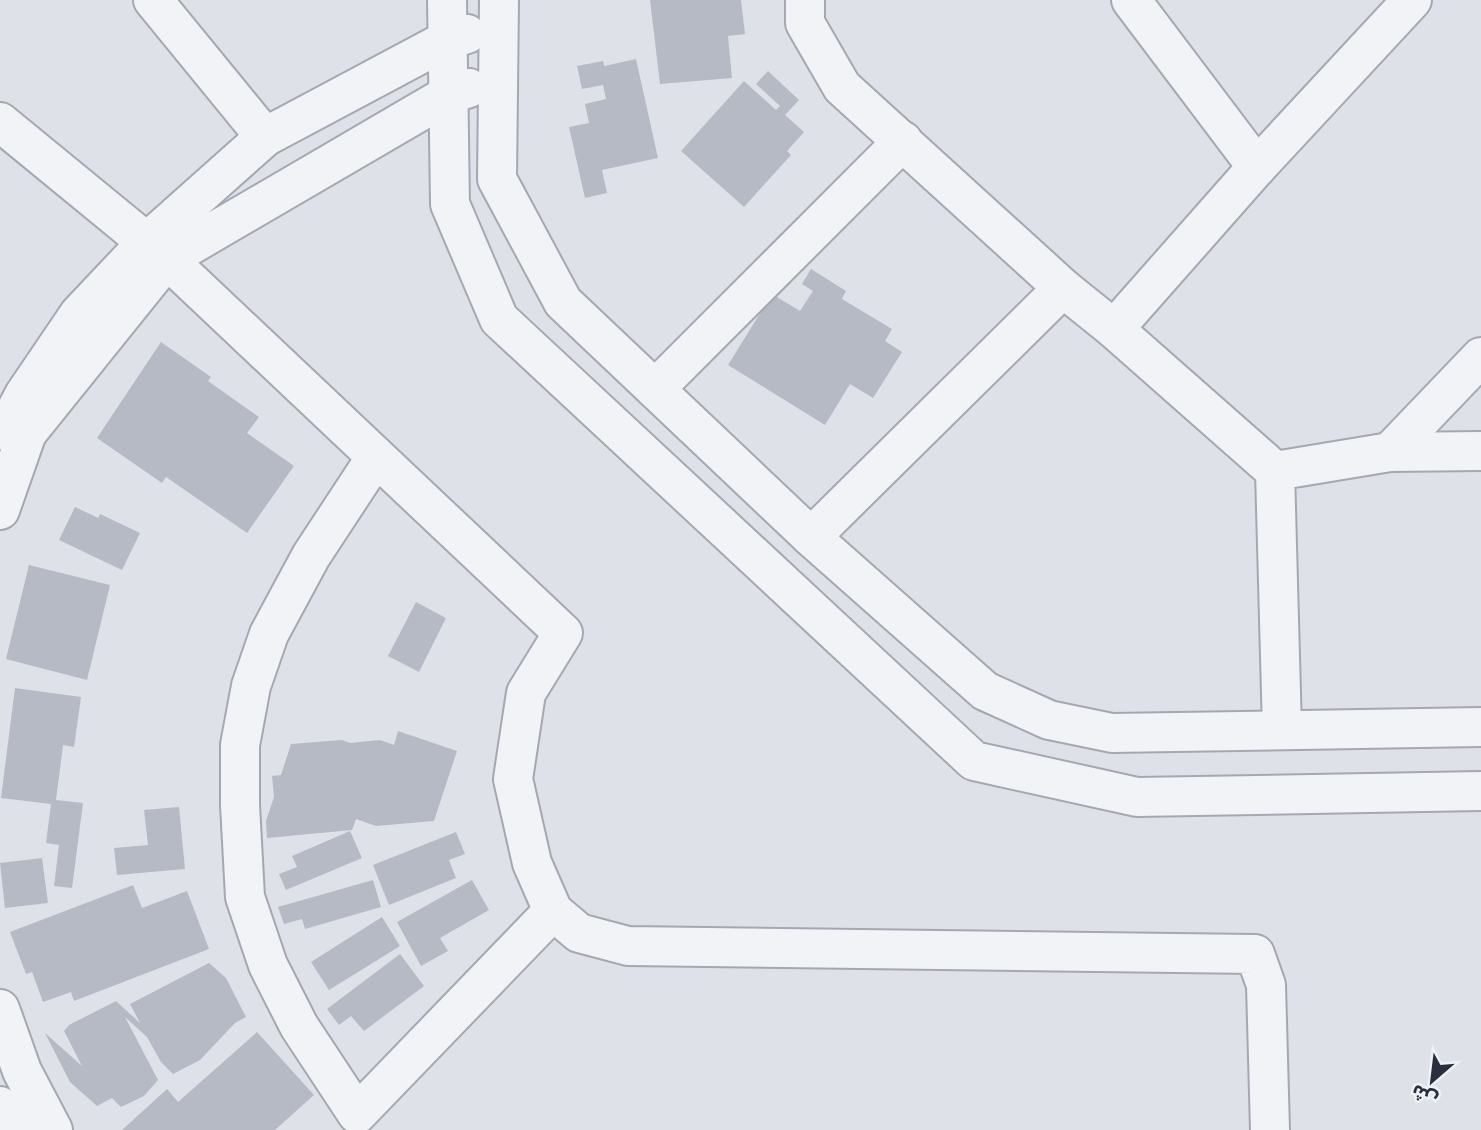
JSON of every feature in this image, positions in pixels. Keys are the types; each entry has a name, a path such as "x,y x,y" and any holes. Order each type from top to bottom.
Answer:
{"street":[{"path":"153,0 265,136"},
{"path":"447,0 450,204 499,318 974,761 1137,797 1481,791"},
{"path":"805,0 805,23 842,87 1063,288 1114,329 1275,471 1282,730"},
{"path":"1131,0 1257,167"},
{"path":"1114,329 1257,167 1412,0"},
{"path":"0,440 24,395 79,314 156,251 265,136 499,12 497,179 563,302 811,537 985,691 1049,720 1112,733 1481,727"},
{"path":"0,510 27,433 156,251 448,95 498,79"},
{"path":"0,122 156,251 563,633 526,693 513,779 532,863 553,911 579,933 628,946 1255,954 1266,985 1270,1130"},
{"path":"655,389 903,141"},
{"path":"811,537 1063,288"},
{"path":"1390,452 1481,357"},
{"path":"1275,471 1390,452 1481,451"},
{"path":"376,457 311,556 268,634 251,686 240,745 245,897 268,965 299,1026 362,1125 553,911"},
{"path":"0,1009 22,1071 53,1130"},
{"path":"0,1106 13,1130"}],"building":[{"path":"650,0 741,0 745,34 728,36 732,78 660,84"},
{"path":"636,59 658,158 602,170 607,193 585,198 569,127 589,123 585,104 606,99 603,85 582,89 577,66 603,61 604,66"},
{"path":"768,71 799,100 785,115 804,132 787,151 791,155 744,207 681,151 744,81 776,110 780,106 756,84"},
{"path":"811,269 846,291 842,299 892,329 885,341 902,352 873,398 850,384 825,425 728,365 772,294 800,311 813,291 802,284"},
{"path":"161,342 211,377 208,381 259,417 247,433 294,466 247,533 166,477 162,483 97,438"},
{"path":"75,507 98,518 100,514 140,533 122,570 59,540"},
{"path":"29,565 110,585 87,680 6,659"},
{"path":"416,602 446,618 419,672 388,656"},
{"path":"15,688 81,697 74,747 63,745 56,800 83,803 72,888 54,886 59,845 46,843 51,804 1,798"},
{"path":"398,731 457,751 434,821 376,826 356,819 352,830 267,838 266,821 274,797 272,776 281,775 291,744 380,740 394,745"},
{"path":"179,807 185,869 117,875 114,848 148,845 144,810"},
{"path":"350,831 362,858 286,890 279,874 297,867 292,856"},
{"path":"456,832 465,854 449,860 456,878 389,905 373,865"},
{"path":"42,858 48,903 5,908 0,863"},
{"path":"373,880 381,907 305,929 302,919 284,924 278,907"},
{"path":"472,880 489,910 440,938 448,951 421,966 397,922"},
{"path":"133,885 142,908 187,891 209,949 74,1001 71,992 43,1002 32,972 26,974 10,932"},
{"path":"382,917 400,946 329,990 311,962"},
{"path":"400,954 424,986 364,1031 351,1016 339,1025 327,1009"},
{"path":"209,963 226,978 246,1017 235,1023 200,1060 173,1074 161,1062 147,1037 125,1017 158,1080 144,1096 121,1107 112,1098 97,1106 70,1082 45,1033 82,1066 64,1031 69,1025 116,1001 140,1023 130,1004"},
{"path":"257,1032 314,1095 275,1130 122,1130 167,1089 178,1102"}]}
